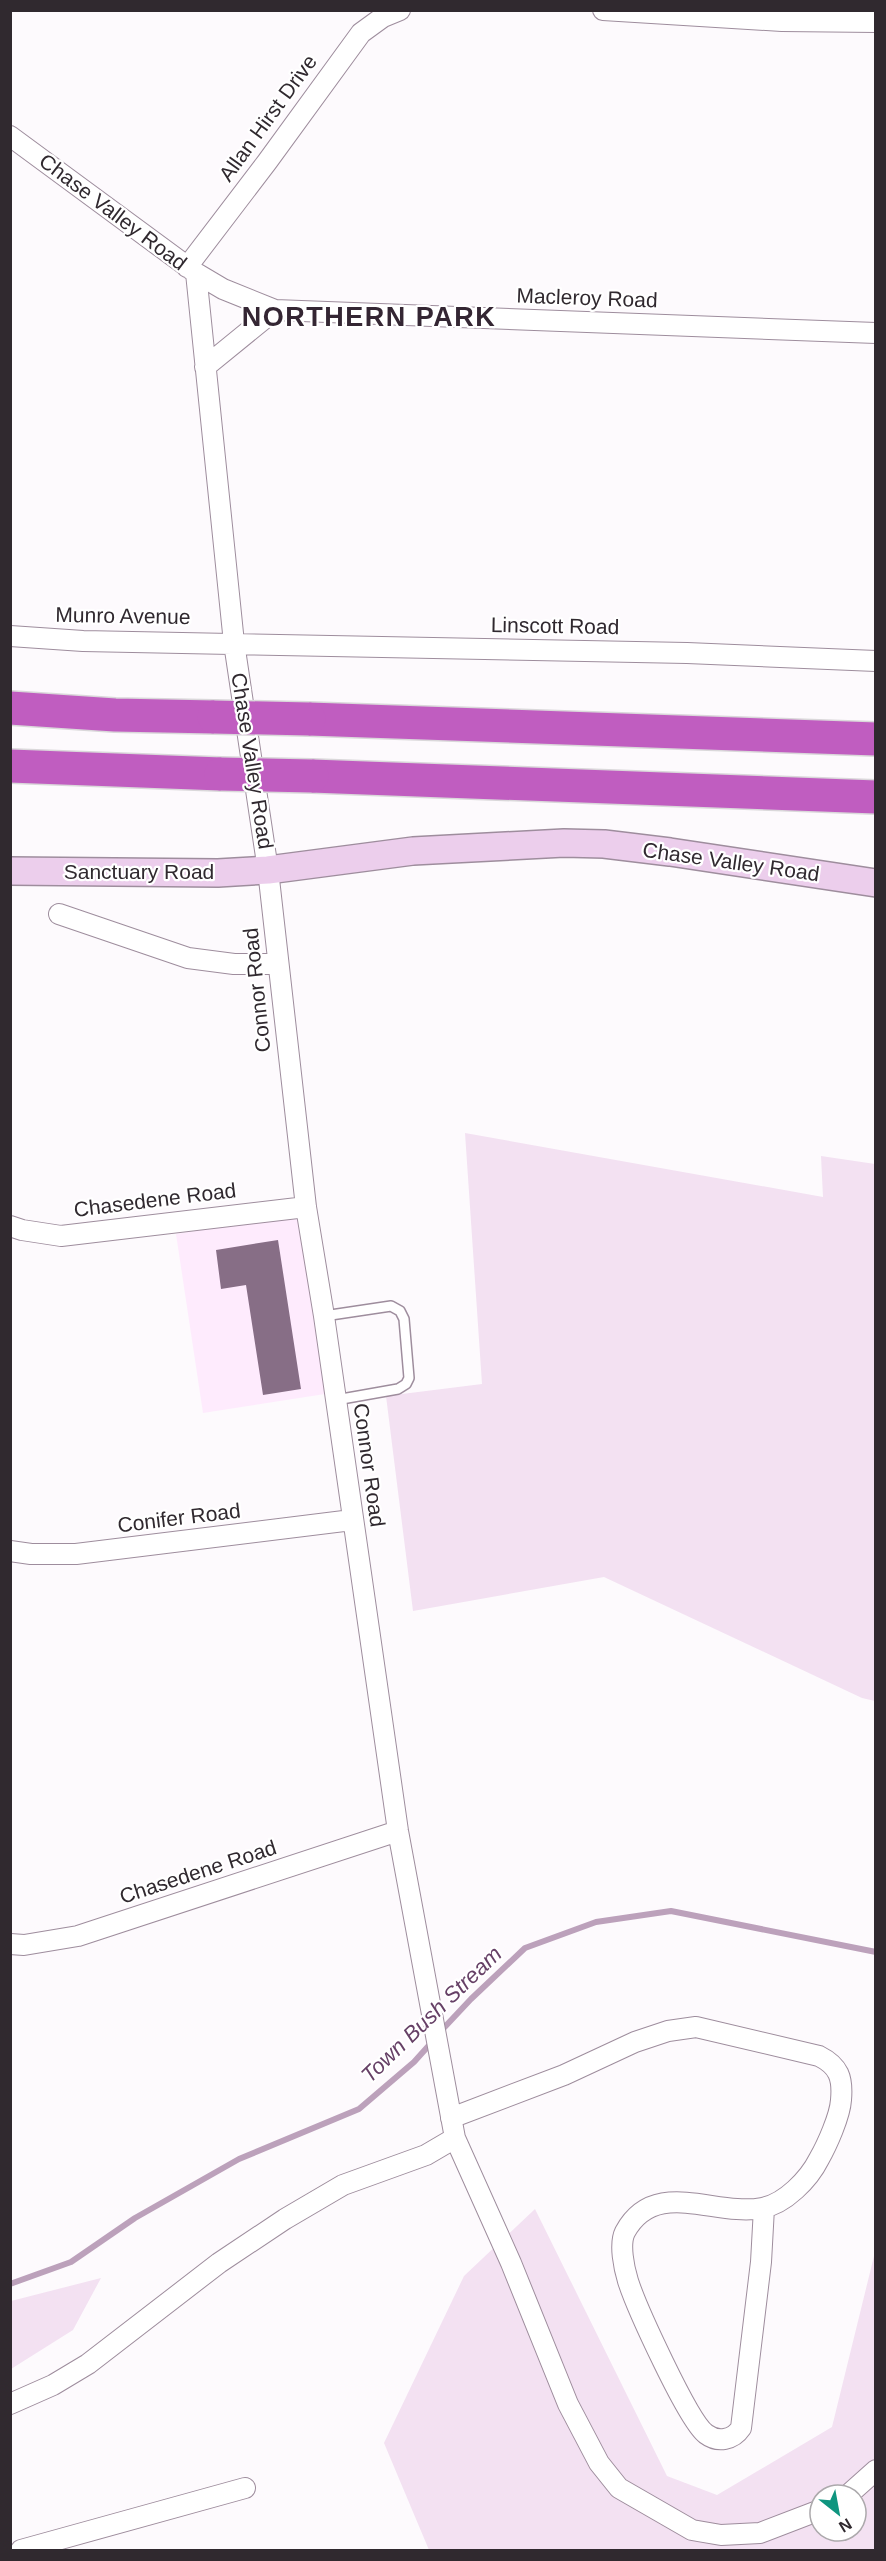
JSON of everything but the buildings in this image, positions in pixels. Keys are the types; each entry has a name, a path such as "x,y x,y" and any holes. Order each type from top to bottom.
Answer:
{"highway":[{"path":"10,708 115,715 309,719 876,739"},
{"path":"10,766 876,796"},
{"path":"10,784 168,773"}],"street":[{"name":"Allan Hirst Drive","path":"191,270 361,33 383,17 400,10"},
{"path":"603,10 782,21 876,22"},
{"name":"Chase Valley Road","path":"10,135 191,270 205,367 234,643 268,870 414,851 564,843 604,844 669,852 876,883"},
{"name":"Macleroy Road","path":"191,270 223,289 275,310 876,333"},
{"path":"205,367 275,310"},
{"name":"Munro Avenue","path":"10,636 83,641 234,643"},
{"name":"Linscott Road","path":"234,643 687,653 876,661"},
{"name":"Sanctuary Road","path":"10,871 218,873 268,870"},
{"name":"Connor Road","path":"268,870 306,1207 324,1316 352,1520 399,1831 455,2138 511,2264 568,2404 599,2463 619,2488 692,2530 721,2535 760,2533 808,2515"},
{"path":"59,914 188,958 234,964 278,964"},
{"name":"Chasedene Road","path":"10,1226 61,1236 306,1207"},
{"name":"Conifer Road","path":"10,1551 31,1554 76,1554 352,1520"},
{"name":"Chasedene Road","path":"10,1944 24,1945 78,1936 399,1831"},
{"path":"451,2118 564,2075 635,2042 668,2031 696,2027 819,2056 831,2062 842,2082 841,2103 824,2150 813,2170 795,2190 764,2208 678,2202 652,2205 633,2218 623,2236 623,2256 628,2281 646,2321 678,2392 696,2424 705,2434 714,2438 726,2439 736,2436 741,2428 761,2262 764,2208"},
{"path":"10,2404 53,2385 88,2364 219,2263 285,2219 344,2185 426,2155 455,2138"},
{"path":"861,2483 876,2470"},
{"path":"21,2550 245,2488"}],"lane":[{"path":"324,1316 391,1306 400,1311 404,1319 409,1378 406,1384 398,1389 335,1400"}],"shaded area":[{"path":"465,1133 823,1197 821,1156 875,1164 875,1701 862,1698 604,1577 413,1611 386,1396 482,1384"},
{"path":"298,1215 325,1394 203,1413 176,1234"},
{"path":"535,2209 667,2476 717,2495 832,2427 875,2252 875,2550 429,2550 384,2443 464,2276"},
{"path":"101,2278 73,2330 11,2369 11,2301"}],"waterway":[{"name":"Town Bush Stream","path":"440,2032 525,1948 596,1922 671,1911 876,1952"},
{"name":"Town Bush Stream","path":"10,2284 71,2262 135,2218 239,2159 359,2109 414,2062 432,2042"}],"district":[{"name":"NORTHERN PARK","path":"369,317"}]}
